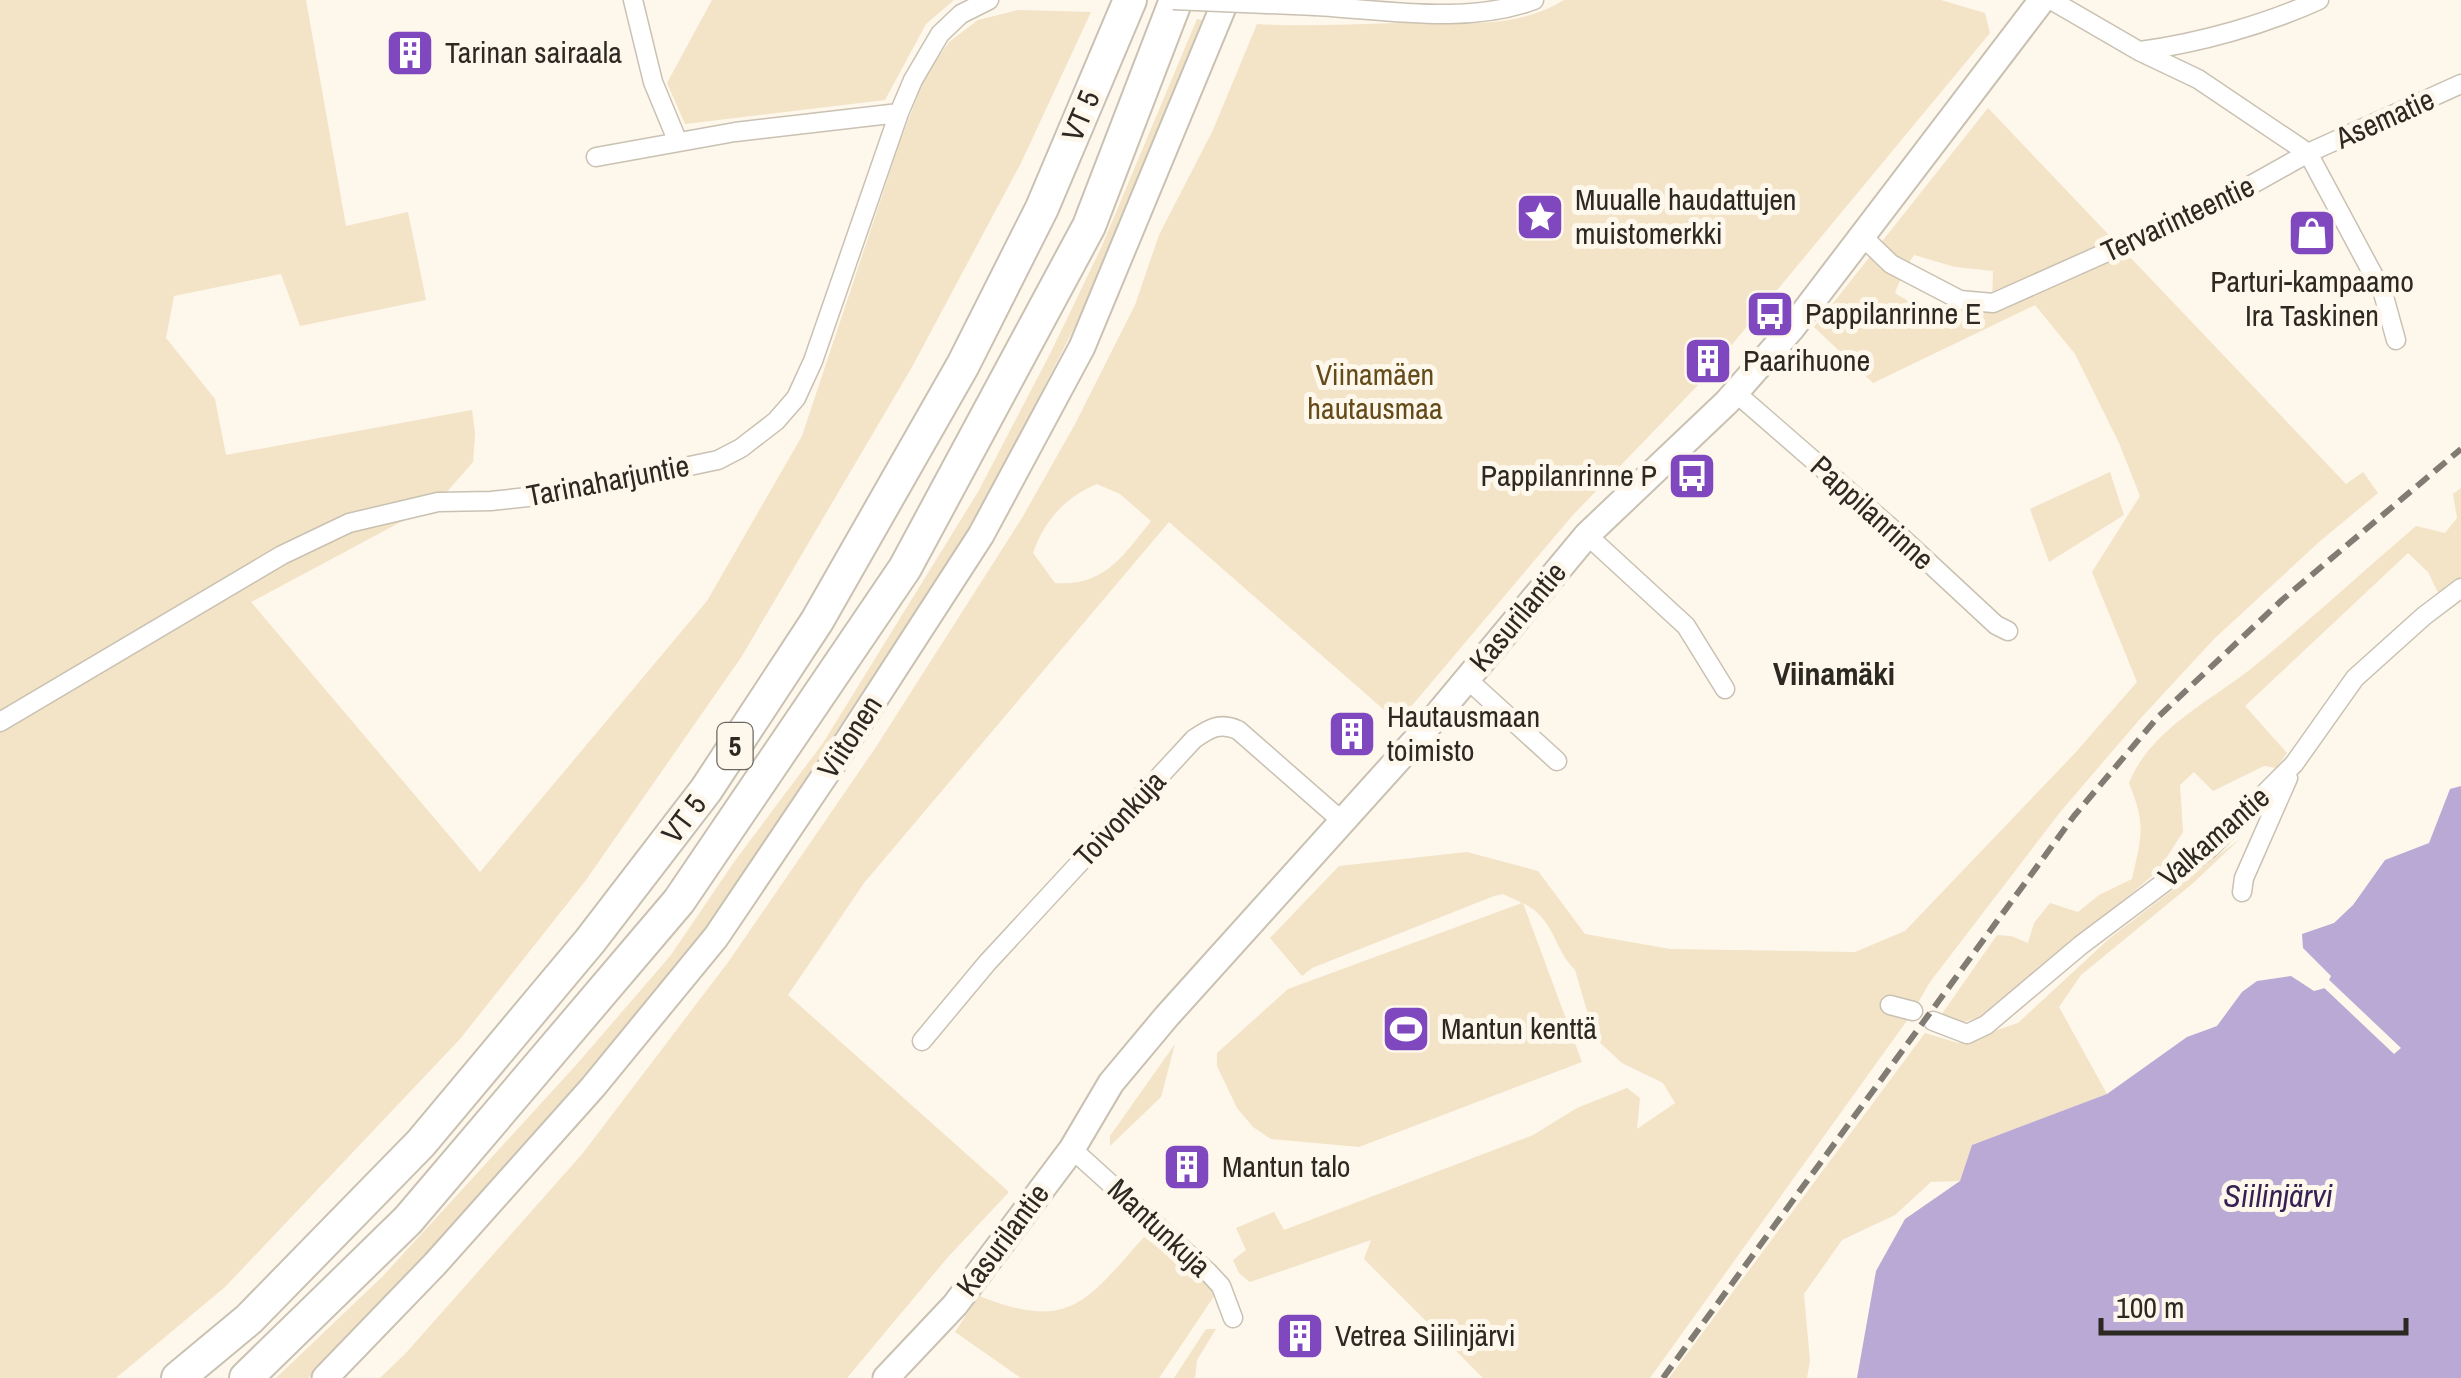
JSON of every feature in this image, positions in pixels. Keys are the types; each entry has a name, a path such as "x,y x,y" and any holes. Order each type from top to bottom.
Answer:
{"highway":[{"name":"VT 5","path":"178,1378 248,1319 421,1142 590,941 706,790 817,621 963,365 1042,208 1130,0"},
{"name":"VT 5","path":"246,1378 408,1220 679,901 894,584 1089,226 1175,0"}],"street":[{"path":"633,0 654,82 677,140"},
{"name":"Tarinaharjuntie","path":"0,722 282,555 348,523 438,502 556,494 718,460 765,432 796,398 813,361 898,112 930,48 961,14 989,0"},
{"path":"1175,0 1469,12 1534,0"},
{"name":"Viitonen","path":"325,1378 435,1264 618,1056 716,937 838,756 981,536 1082,347 1226,0"},
{"name":"Kasurilantie","path":"886,1378 955,1305 1072,1149 1111,1083 1214,962 1343,822 1587,536 1736,392 1792,328 2042,0"},
{"path":"2051,0 2198,80 2308,153 2383,293 2396,340"},
{"path":"2140,51 2168,47 2286,14 2318,0"},
{"name":"Asematie","path":"2308,153 2461,84"},
{"path":"596,157 677,140 898,112"},
{"name":"Tervarinteentie","path":"1862,236 1891,264 1960,300 1993,303 2226,198 2308,153"},
{"name":"Pappilanrinne","path":"1736,392 1996,626 2008,631"},
{"path":"1587,536 1686,626 1725,689"},
{"name":"Valkamantie","path":"1933,1021 1967,1034 1986,1025 2081,945 2210,848 2294,764 2355,678 2461,588"},
{"path":"1466,679 1557,761"},
{"name":"Toivonkuja","path":"922,1041 1088,852 1194,739 1210,728 1228,725 1238,730 1343,822"},
{"path":"2242,892 2244,878 2294,764"},
{"path":"1890,1005 1913,1011"},
{"name":"Mantunkuja","path":"1072,1149 1208,1272 1221,1286 1233,1318"}],"green space":[{"path":"0,0 306,0 346,226 408,212 426,300 300,326 281,274 174,296 166,338 215,399 226,455 472,410 473,462 438,502 251,602 480,872 707,601 802,436 900,142 925,77 949,42 978,20 1018,10 1091,12 1021,163 912,367 742,656 586,880 460,1039 225,1287 116,1378 0,1378"},
{"path":"712,0 954,0 926,24 885,100 685,124 667,83"},
{"name":"Viinamäen hautausmaa","path":"1564,0 1941,0 1985,13 1990,33 1701,382 1572,516 1398,722 1169,522 864,883 788,995 1009,1192 948,1257 847,1378 380,1378 583,1153 729,961 876,747 1022,518 1074,426 1135,305 1159,235 1213,130 1257,24 1483,23 1545,10","holes":["1097,484 1120,494 1151,521 1111,567 1087,580 1055,583 1033,553 1050,521 1066,503"]},
{"path":"1197,19 1206,21 1097,283 966,540 800,792 712,920 620,1034 417,1265 308,1378 276,1378 383,1276 671,955 823,743 978,492 1051,352 1101,248"},
{"path":"1988,108 2346,484 2363,472 2378,493 2214,639 2061,811 1930,982 1911,1015 1650,1378 1483,1378 1364,1259 1371,1240 1250,1282 1239,1273 1233,1260 1246,1250 1236,1228 1274,1212 1284,1230 1533,1135 1577,1108 1627,1088 1640,1098 1637,1129 1675,1103 1663,1083 1622,1063 1595,1038 1575,970 1542,917 1523,903 1582,1062 1359,1147 1271,1139 1253,1127 1237,1108 1217,1066 1217,1053 1288,989 1522,903 1503,894 1494,896 1312,968 1302,976 1270,938 1339,866 1467,852 1538,871 1585,934 1670,949 1855,952 1905,931 2076,752 2137,682 2092,572 2140,496 2075,354 2035,305 1873,383 1814,327","holes":["1914,255 1955,267 1993,271 1992,303 1960,300 1950,319 1933,316 1895,293"]},
{"path":"2110,472 2124,515 2049,562 2030,509"},
{"path":"2461,488 2461,588 2442,601 2428,572 2408,553 2245,706 2287,753 2276,768 2264,766 2213,791 2194,772 2180,785 2183,832 2158,871 1987,1015 1957,1024 1937,1021 1997,935 2028,943 2034,923 2050,903 2078,912 2099,895 2132,879 2141,830 2129,783 2151,747 2182,718 2273,651 2416,526 2445,533 2457,518 2453,494"},
{"path":"2241,838 2192,884 2081,975 2059,1007 2107,1094 1972,1145 1960,1181 1931,1182 1895,1215 1842,1240 1804,1294 1810,1361 1807,1378 1669,1378 1925,1033 1958,1043 2018,1023 2110,938"},
{"path":"1175,1044 1161,1097 1110,1146 1110,1136"},
{"path":"1144,1237 1184,1267 1190,1256 1221,1286 1159,1378 1021,1378 955,1332 979,1296 1035,1311 1074,1304 1107,1279"},
{"path":"1206,1329 1216,1329 1197,1360 1195,1378 1174,1378"}],"water":[{"name":"Siilinjärvi","path":"2461,786 2461,1378 1857,1378 1876,1271 1905,1219 1960,1181 1972,1145 2107,1094 2187,1037 2217,1026 2242,992 2257,981 2291,976 2314,991 2325,988 2331,976 2303,948 2302,934 2334,923 2353,905 2385,860 2429,843 2450,789"}],"pier":[{"path":"2324,975 2401,1048 2394,1054 2320,984"}],"railway":[{"path":"1663,1378 2074,816 2157,718 2282,600 2461,449"}],"place":[{"name":"Tarinan sairaala","path":"410,53"},
{"name":"Muualle haudattujen muistomerkki","path":"1540,217"},
{"name":"Parturi-kampaamo Ira Taskinen","path":"2312,233"},
{"name":"Pappilanrinne E","path":"1770,314"},
{"name":"Paarihuone","path":"1708,361"},
{"name":"Pappilanrinne P","path":"1692,476"},
{"name":"Hautausmaan toimisto","path":"1352,734"},
{"name":"Mantun kenttä","path":"1406,1029"},
{"name":"Mantun talo","path":"1187,1167"},
{"name":"Vetrea Siilinjärvi","path":"1300,1336"}],"district":[{"name":"Viinamäki","path":"1834,674"}]}
